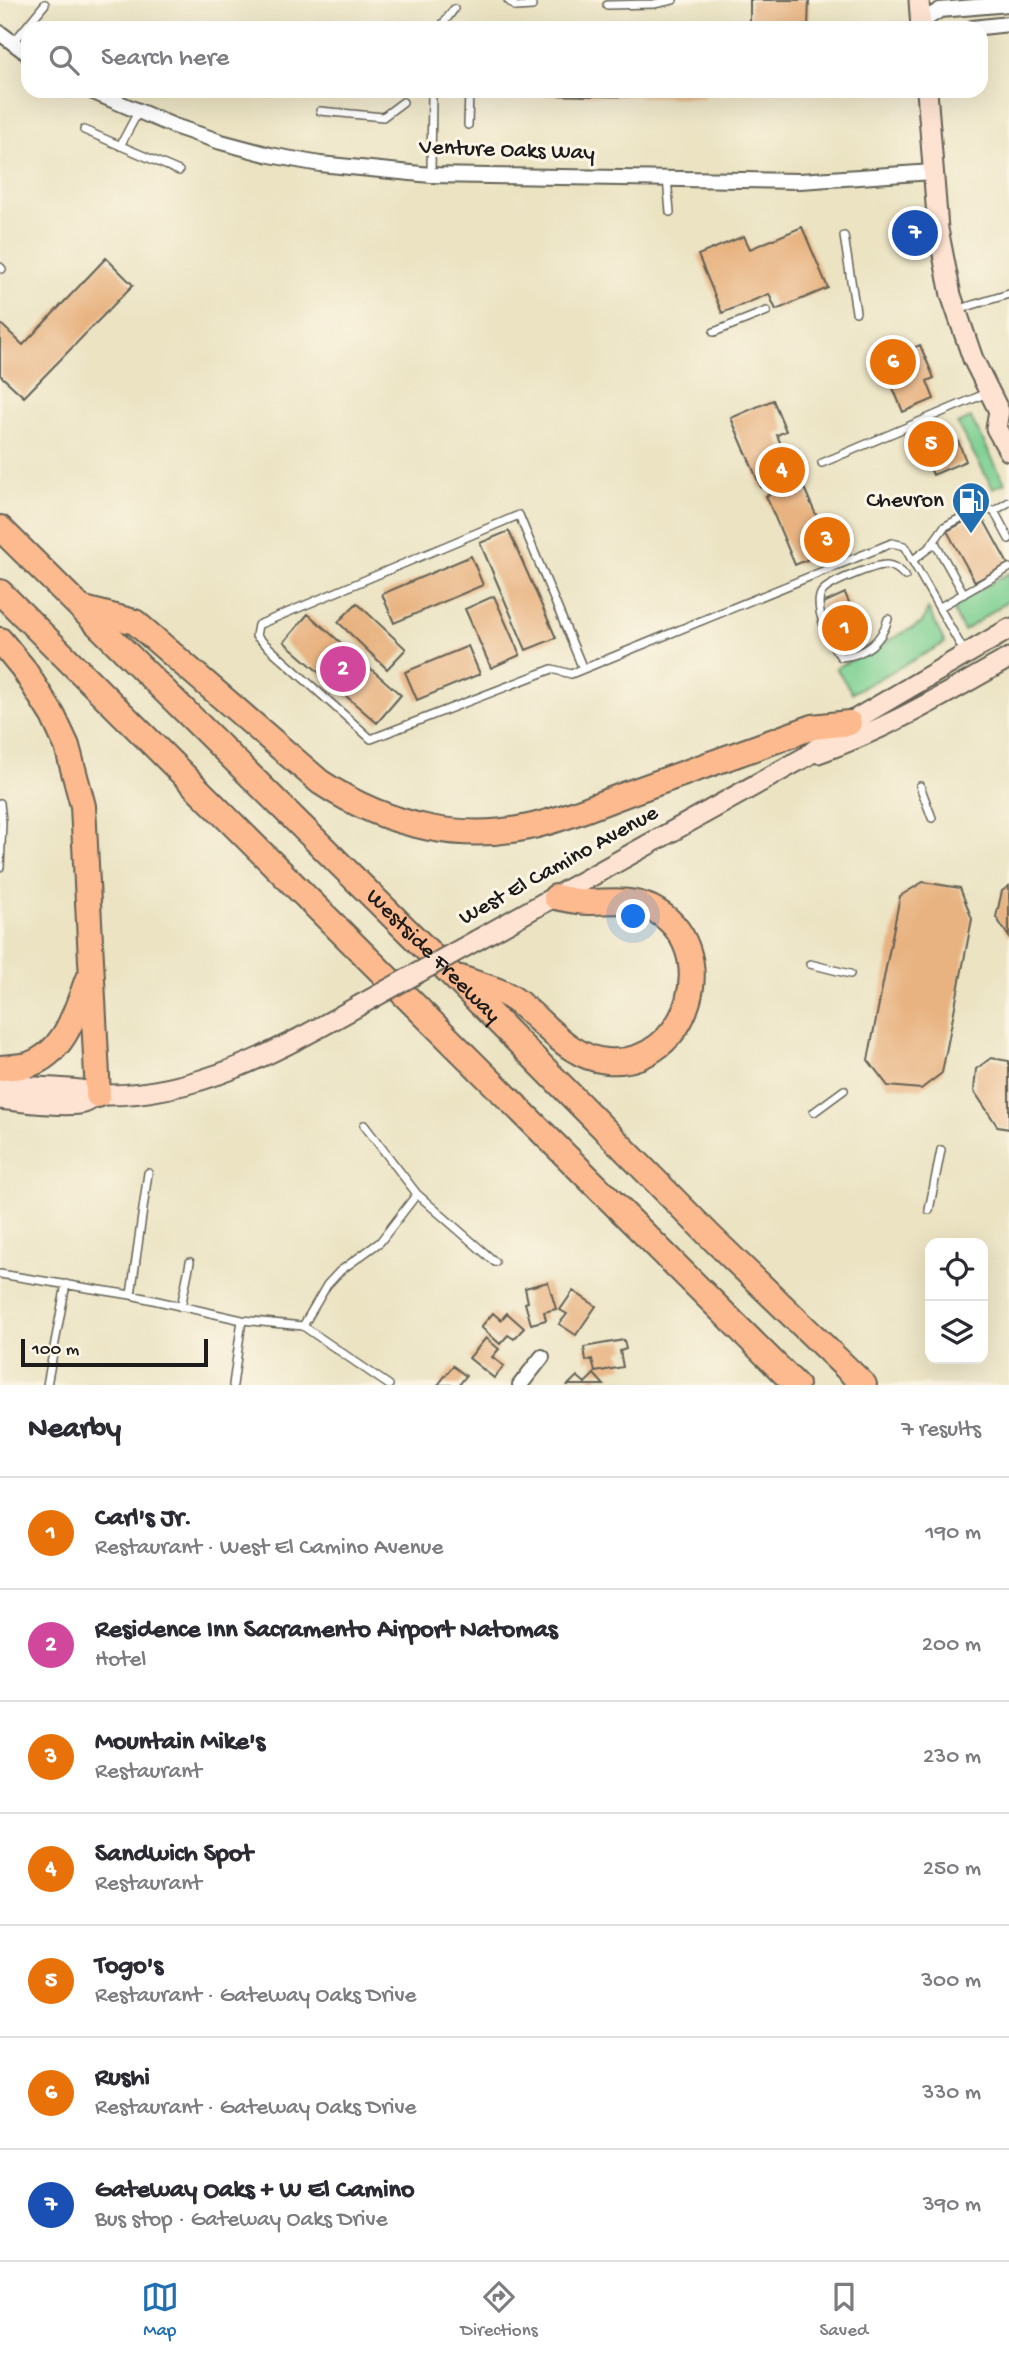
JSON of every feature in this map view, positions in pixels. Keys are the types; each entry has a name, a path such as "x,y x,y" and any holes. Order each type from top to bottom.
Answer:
{"highway":[{"name":"Westside Freeway","path":"0,528 452,975 712,1238 864,1385"},
{"name":"Westside Freeway","path":"0,592 796,1385"},
{"path":"80,608 135,622 320,782 343,797 393,820 435,830 495,832 548,822 813,727 849,723"},
{"path":"0,640 23,668 53,716 67,746 78,783 85,816 90,970 98,1095"},
{"path":"452,975 513,998 572,1049 596,1059 624,1061 639,1057 662,1043 682,1017 691,995 692,967 677,932 662,915 636,903 611,900 587,902 556,897"},
{"path":"0,1068 27,1065 54,1049 70,1027 90,970"}],"main road":[{"path":"919,0 925,21"},
{"path":"928,98 942,251 955,310 972,359 999,405 996,428 1009,451"},
{"name":"West El Camino Avenue","path":"0,1084 81,1090 98,1095 147,1091 203,1080 285,1047 807,756 849,723 1009,629"},
{"name":"West El Camino Avenue","path":"807,756 856,740 1009,658"},
{"name":"West El Camino Avenue","path":"0,1098 30,1103 83,1104 98,1095"}],"street":[{"path":"930,21 940,10 1009,4"},
{"path":"978,21 979,6"},
{"path":"988,27 1009,24"},
{"path":"0,33 21,49"},
{"name":"Venture Oaks Way","path":"106,98 221,142 270,155 320,164 430,175 800,181 933,172"},
{"path":"520,1385 542,1357"}],"lane":[{"path":"508,0 516,7 532,6"},
{"path":"607,5 654,4 673,0"},
{"path":"31,21 45,4"},
{"path":"445,21 454,9"},
{"path":"13,43 21,33"},
{"path":"430,175 432,98"},
{"path":"468,125 469,98"},
{"path":"320,111 383,117 403,102"},
{"path":"120,146 138,112"},
{"path":"84,130 179,171"},
{"path":"667,177 670,212"},
{"path":"844,236 856,312"},
{"path":"955,310 1009,294"},
{"path":"714,332 766,311"},
{"path":"822,463 999,405"},
{"path":"914,560 944,527 979,508 994,511 1009,502"},
{"path":"994,511 1009,539"},
{"path":"583,669 519,515 258,625 256,636 371,739 552,669 571,674 892,543 904,546 914,560 965,654"},
{"path":"934,541 964,594"},
{"path":"888,619 882,635 874,644 856,654 841,657 825,627 817,605 818,599 822,590 831,584 879,565 896,568 905,576"},
{"path":"940,607 1009,568"},
{"path":"920,786 932,818"},
{"path":"0,803 0,867"},
{"path":"810,964 850,974"},
{"path":"814,1112 844,1090"},
{"path":"364,1125 417,1194 495,1262"},
{"path":"929,1210 941,1150"},
{"path":"131,1295 148,1173"},
{"path":"303,1326 327,1286 340,1271 380,1242 417,1194"},
{"path":"181,1307 190,1262"},
{"path":"0,1274 131,1295 242,1320 303,1326 389,1385"},
{"path":"47,1385 66,1284"},
{"path":"233,1385 242,1320"}],"green space":[{"path":"971,418 1005,483 993,488 957,424"},
{"path":"1009,573 1009,600 964,631 955,612 960,600"},
{"path":"928,609 945,643 852,693 836,668 922,623"}],"building":[{"path":"750,0 809,0 808,21 750,21"},
{"path":"802,227 828,288 776,310 769,294 722,313 698,255 744,236 750,249"},
{"path":"106,258 133,285 24,397 0,375 0,323 23,345"},
{"path":"920,345 934,378 927,381 934,399 903,412 882,361"},
{"path":"773,400 786,431 777,435 793,474 761,488 731,418"},
{"path":"945,428 951,444 958,441 966,461 933,475 918,439"},
{"path":"801,481 820,524 828,520 839,546 795,565 766,496"},
{"path":"980,513 1008,564 975,582 947,531"},
{"path":"509,531 556,638 526,650 480,543"},
{"path":"471,556 483,585 394,623 382,594"},
{"path":"845,593 865,640 839,651 819,605"},
{"path":"494,596 520,655 491,668 465,609"},
{"path":"357,603 406,649 387,669 338,622"},
{"path":"308,614 401,695 377,723 284,642"},
{"path":"468,646 480,674 417,700 405,672"},
{"path":"923,882 960,888 972,919 942,1073 921,1089 888,1086 868,1060 900,896"},
{"path":"1009,886 1009,937 996,917 1002,891"},
{"path":"991,1058 1009,1061 1009,1129 998,1127 974,1091 976,1069"},
{"path":"548,1282 556,1309 544,1312 546,1320 531,1324 525,1303 528,1302 525,1288"},
{"path":"573,1291 596,1306 576,1335 559,1324 567,1314 560,1310"},
{"path":"493,1313 501,1320 507,1313 524,1328 514,1339 508,1335 500,1344 481,1327"},
{"path":"486,1338 499,1349 492,1357 504,1366 494,1378 469,1358"},
{"path":"624,1340 626,1349 620,1351 623,1367 595,1372 592,1359 586,1361 584,1347"},
{"path":"453,1366 466,1376 459,1385 438,1385"},
{"path":"594,1374 604,1385 568,1385 577,1376 585,1383"}],"place":[{"name":"Gateway Oaks + W El Camino","path":"915,233"},
{"name":"Rushi","path":"893,362"},
{"name":"Togo's","path":"931,444"},
{"name":"Sandwich Spot","path":"782,470"},
{"name":"Chevron","path":"971,535"},
{"name":"Mountain Mike's","path":"827,540"},
{"name":"Carl's Jr.","path":"845,628"},
{"name":"Residence Inn Sacramento Airport Natomas","path":"343,669"}]}
